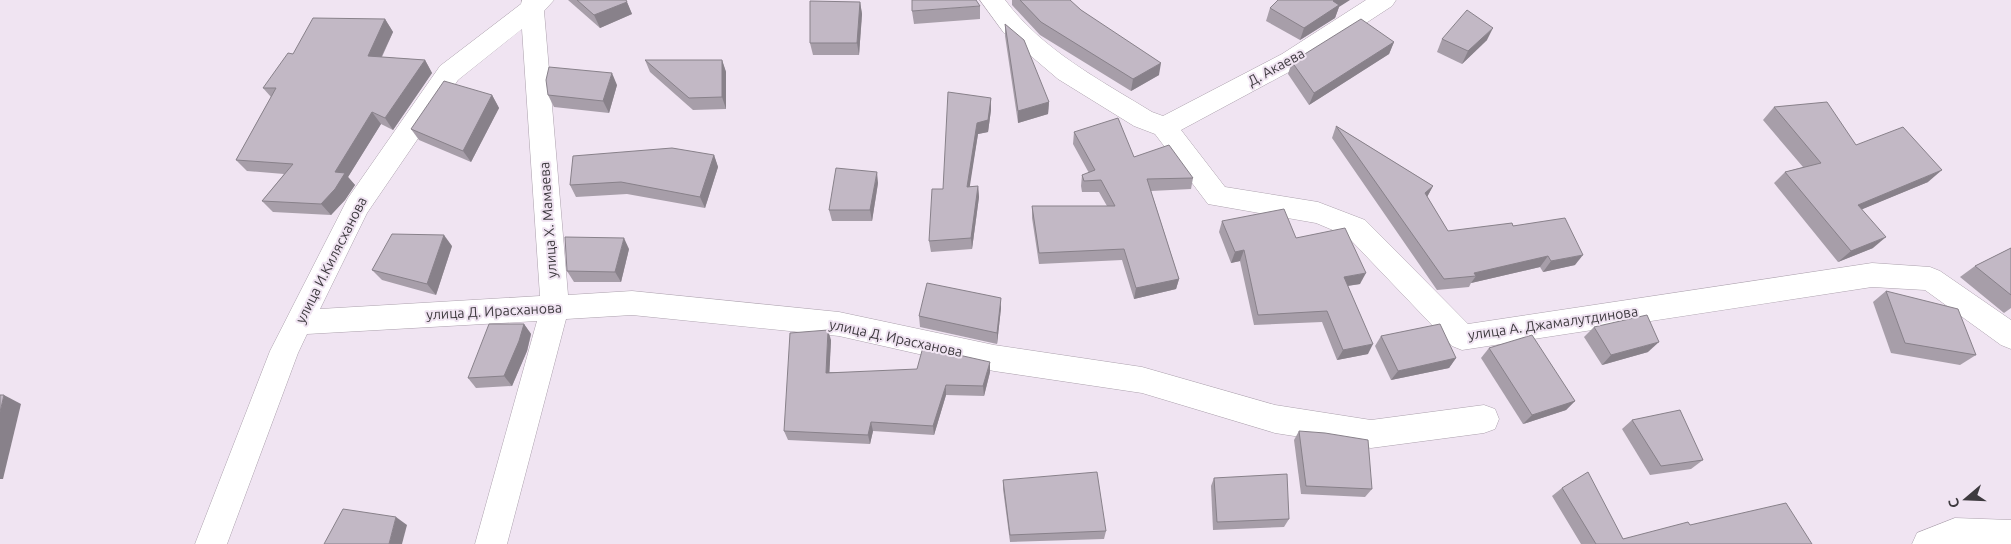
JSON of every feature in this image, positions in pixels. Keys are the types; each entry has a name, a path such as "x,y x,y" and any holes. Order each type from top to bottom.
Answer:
{"street":[{"path":"992,0 1012,27 1067,72 1143,119 1164,127"},
{"name":"Д. Акаева","path":"1164,127 1291,60 1384,0"},
{"name":"улица Х. Мамаева","path":"491,544 555,308 536,3"},
{"name":"улица И.Килясханова","path":"211,544 284,351 357,206 449,73 536,3"},
{"name":"улица А. Джамалутдинова","path":"1164,127 1217,196 1318,213 1356,228 1462,337 1872,275 1930,279 2011,336"},
{"name":"улица Д. Ирасханова","path":"299,322 632,304 839,324 994,358 1142,380 1275,419 1371,434 1484,419"},
{"path":"1928,544 1955,533 2011,536"}],"building":[{"path":"577,0 626,0 627,2 594,15"},
{"path":"912,0 976,0 980,6 912,11"},
{"path":"1020,0 1070,0 1081,10 1161,63 1133,79 1041,22"},
{"path":"1278,0 1334,0 1339,5 1304,28 1270,8"},
{"path":"810,1 860,2 857,43 810,43"},
{"path":"1467,10 1493,28 1468,51 1442,39"},
{"path":"313,18 385,19 368,56 425,60 385,118 372,112 335,172 345,173 335,189 321,204 262,201 293,164 236,160 276,88 263,88 288,53 293,54"},
{"path":"1361,19 1394,42 1314,93 1292,62"},
{"path":"1005,24 1024,40 1049,102 1018,111"},
{"path":"645,60 722,60 722,97 689,98"},
{"path":"549,67 612,73 603,101 548,95 546,80"},
{"path":"444,81 492,95 463,151 411,129"},
{"path":"948,92 991,98 988,120 977,123 967,187 978,186 971,238 929,241 932,189 943,189"},
{"path":"1827,102 1856,145 1903,127 1942,170 1858,205 1886,237 1851,251 1785,172 1821,163 1774,107"},
{"path":"1118,118 1134,157 1169,145 1193,178 1147,179 1179,279 1136,288 1124,249 1039,253 1032,206 1115,206 1101,180 1084,181 1082,175 1095,170 1074,132"},
{"path":"1336,126 1433,186 1425,193 1448,231 1512,223 1513,226 1565,218 1583,255 1551,261 1548,256 1474,273 1476,276 1444,279"},
{"path":"672,148 714,155 700,197 621,182 570,185 573,156"},
{"path":"836,168 877,172 870,210 829,210"},
{"path":"1284,209 1296,238 1345,228 1366,273 1344,277 1373,344 1343,350 1327,311 1258,315 1244,250 1235,252 1222,221"},
{"path":"392,234 444,235 427,284 372,270"},
{"path":"565,237 624,238 615,272 567,271"},
{"path":"2011,248 2011,295 1975,266"},
{"path":"927,283 1001,298 997,333 919,316"},
{"path":"1886,291 1958,309 1976,355 1905,343"},
{"path":"1647,315 1659,342 1611,355 1594,327"},
{"path":"489,324 524,324 504,376 468,378"},
{"path":"1440,324 1456,358 1398,371 1381,336"},
{"path":"828,330 826,373 917,369 923,347 990,362 983,386 946,385 933,426 871,422 868,435 784,431 790,333"},
{"path":"1532,335 1575,401 1532,415 1489,348"},
{"path":"0,395 4,395 0,412"},
{"path":"1680,410 1703,460 1661,466 1632,420"},
{"path":"1299,431 1368,440 1372,489 1306,486"},
{"path":"1097,472 1106,531 1010,535 1003,480"},
{"path":"1588,472 1623,539 1688,522 1690,525 1786,503 1812,544 1596,544 1562,488"},
{"path":"1287,474 1289,519 1217,522 1214,478"},
{"path":"343,509 396,517 389,544 324,544"}]}
